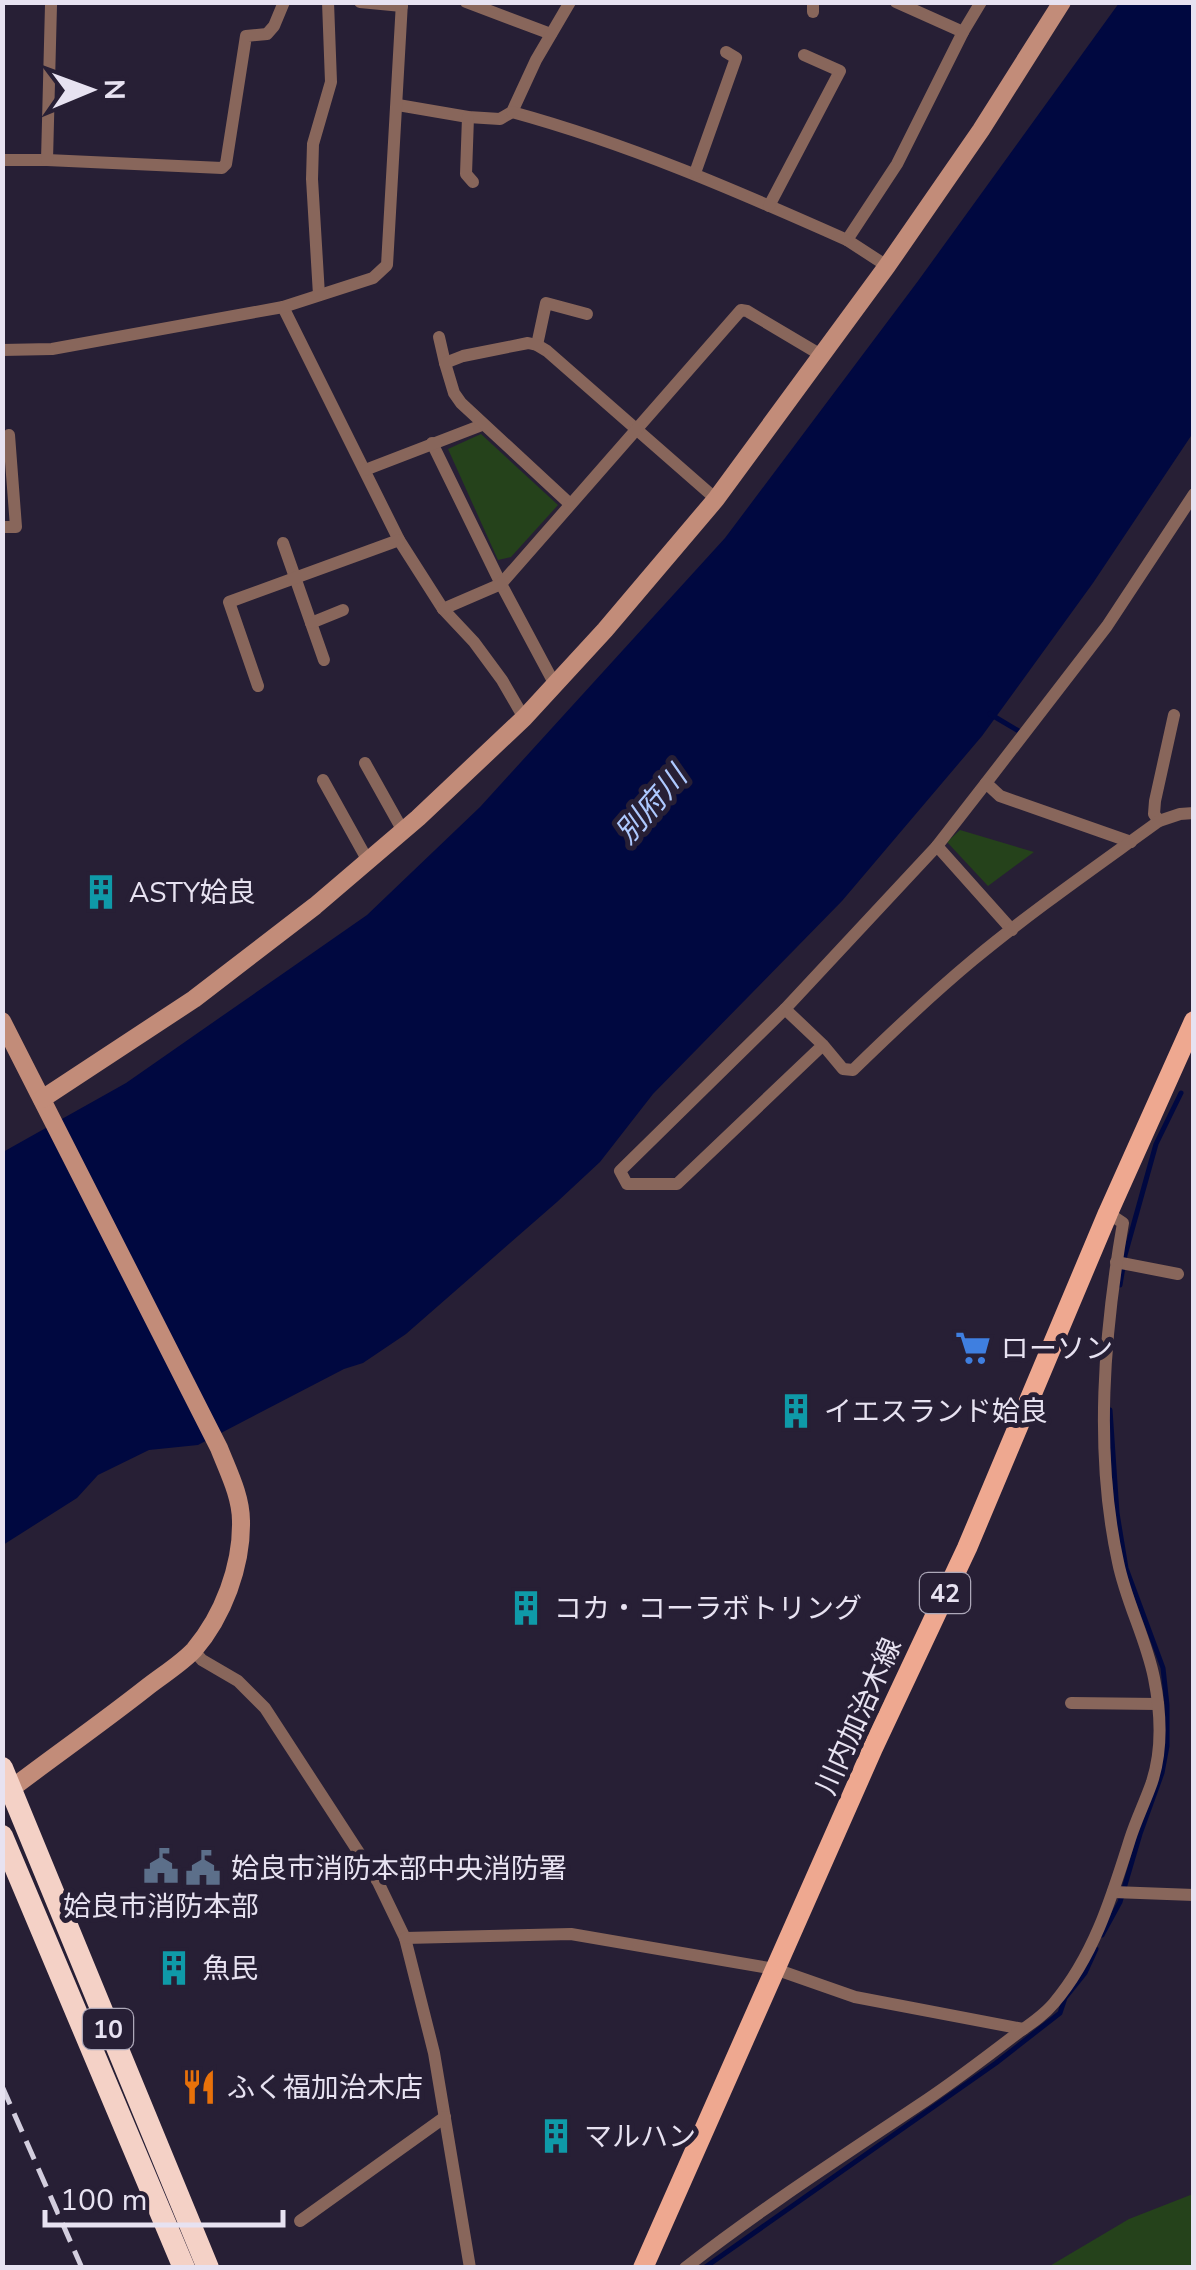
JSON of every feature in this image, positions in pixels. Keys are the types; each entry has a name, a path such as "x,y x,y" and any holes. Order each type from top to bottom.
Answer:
{"highway":[{"name":"10","path":"5,1784 208,2268"},
{"name":"10","path":"2,1836 184,2268"}],"main road":[{"name":"川内加治木線","path":"643,2268 966,1548 1108,1212 1194,1021"}],"street":[{"path":"2,160 222,168 226,164 246,36 267,34 284,2"},
{"path":"319,296 313,144 331,82 328,2"},
{"path":"2,350 52,350 283,307 373,278 388,264 402,4 360,2"},
{"path":"466,2 552,34"},
{"path":"398,105 500,119 512,112 536,60 570,2"},
{"path":"896,2 963,32"},
{"path":"847,240 896,164 982,2"},
{"path":"46,1107 316,906 524,718 605,630 716,499 887,266 981,130 1062,2"},
{"path":"47,160 51,5"},
{"path":"695,173 736,58 726,52"},
{"path":"769,206 840,72 804,55"},
{"path":"512,112 567,127 695,173 847,240 887,266"},
{"path":"468,117 466,174 472,182"},
{"path":"537,345 546,304 587,314"},
{"path":"283,307 399,540 443,609 502,680 524,718"},
{"path":"443,609 501,584 740,310 822,355"},
{"path":"439,336 454,393 482,425 570,504"},
{"path":"446,364 463,356 528,343 537,345 716,499"},
{"path":"366,470 482,425"},
{"path":"2,527 16,527 9,436"},
{"path":"432,444 554,684"},
{"path":"823,1045 676,1184 627,1184 620,1171 784,1009 937,846 1107,626 1194,494"},
{"path":"258,686 229,602 399,540"},
{"path":"283,543 324,660"},
{"path":"311,623 343,610"},
{"path":"1159,822 1154,814 1174,715"},
{"path":"365,763 403,830"},
{"path":"323,780 368,861"},
{"path":"986,784 1000,796 1130,842"},
{"path":"784,1009 843,1069 852,1070 920,1005 1012,930 1159,822 1194,813"},
{"path":"937,846 1012,930"},
{"path":"2,1022 219,1448 242,1519 239,1558 232,1583 194,1650 100,1724 5,1784"},
{"path":"685,2268 1037,2020 1075,1974 1120,1892 1160,1744 1154,1674 1118,1562 1111,1519 1106,1465 1106,1376 1122,1263 1123,1223 1108,1212"},
{"path":"1122,1263 1178,1274"},
{"path":"194,1650 202,1660 238,1681 265,1708 378,1882 405,1938 434,2053 470,2268"},
{"path":"1071,1703 1158,1704"},
{"path":"1120,1892 1194,1895"},
{"path":"405,1938 571,1934 774,1970 855,1997 1023,2029"},
{"path":"300,2222 445,2118"}],"green space":[{"path":"481,434 558,505 511,557 498,560 448,449"},
{"path":"960,830 1034,852 988,886 947,842"},
{"path":"1193,2194 1193,2267 1048,2267 1129,2219"}],"water":[{"name":"別府川","path":"1119,3 1193,3 1193,433 1093,583 982,736 842,901 653,1094 600,1162 557,1202 406,1334 363,1363 344,1369 198,1445 149,1450 98,1475 77,1498 3,1545 3,1152 126,1083 367,915 480,807 725,538 918,281"}],"waterway":[{"path":"990,714 1022,733"},
{"path":"1120,1285 1156,1144 1181,1093"},
{"path":"1102,1935 1120,1902 1162,1773 1167,1746 1163,1668 1126,1568 1117,1513 1110,1410"},
{"path":"704,2268 996,2063 1060,2013 1096,1949"}],"railway":[{"path":"2,2086 82,2268"}],"place":[{"name":"ASTY姶良","path":"101,892"},
{"name":"ローソン","path":"973,1348"},
{"name":"イエスランド姶良","path":"796,1411"},
{"name":"コカ・コーラボトリング","path":"526,1608"},
{"name":"姶良市消防本部","path":"161,1866"},
{"name":"姶良市消防本部中央消防署","path":"203,1868"},
{"name":"魚民","path":"174,1968"},
{"name":"ふく福加治木店","path":"199,2087"},
{"name":"マルハン","path":"556,2136"}]}
